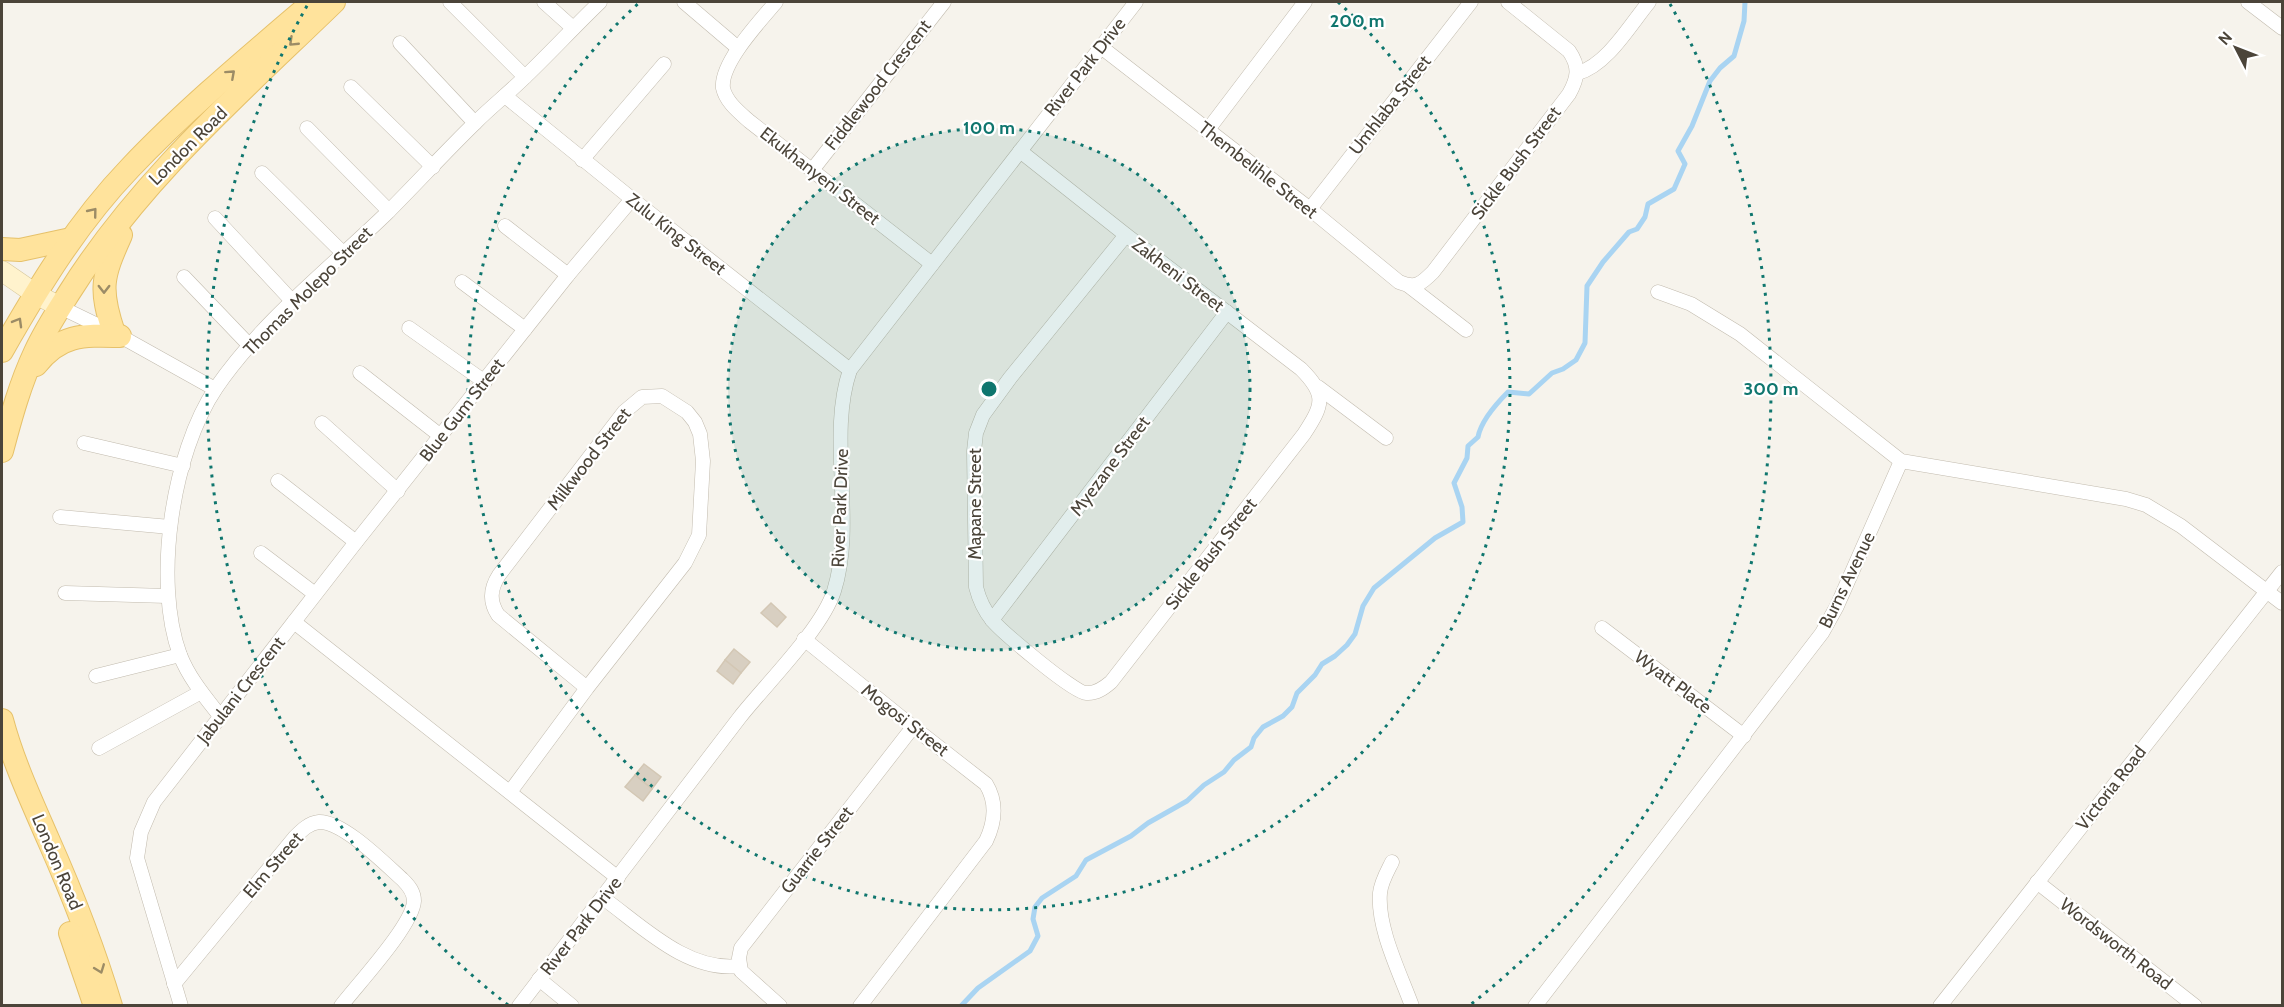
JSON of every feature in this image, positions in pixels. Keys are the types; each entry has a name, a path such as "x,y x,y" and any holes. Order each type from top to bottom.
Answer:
{"main road":[{"name":"London Road","path":"2,351 34,293 71,239 129,169 158,139 313,2"},
{"name":"London Road","path":"2,451 21,384 36,350 60,307 114,226 173,160 334,2"},
{"path":"21,384 44,355 66,339 117,334 105,303 104,279 108,264 140,196"},
{"path":"2,249 20,250 71,239"},
{"name":"London Road","path":"2,720 31,800 104,980 111,1005"},
{"name":"London Road","path":"2,757 65,919 95,1005"}],"street":[{"path":"450,2 525,77"},
{"path":"544,2 573,28"},
{"name":"Thomas Molepo Street","path":"219,716 201,692 180,655 167,596 170,527 183,466 193,434 215,389 250,346 293,302 600,2"},
{"path":"684,2 738,48 776,2"},
{"name":"Fiddlewood Crescent","path":"813,169 944,2"},
{"name":"River Park Drive","path":"519,1005 827,607 839,574 843,506 842,410 844,386 850,370 1136,2"},
{"path":"1207,131 1305,2"},
{"name":"Umhlaba Street","path":"1310,209 1471,2"},
{"path":"1508,2 1569,51 1577,67 1590,70 1602,60 1649,2"},
{"path":"2248,2 2283,28"},
{"path":"400,43 476,123"},
{"name":"Thembelihle Street","path":"1101,47 1310,209 1399,282 1414,286 1466,330"},
{"name":"Ekukhanyeni Street","path":"738,48 724,77 723,88 736,109 932,264"},
{"path":"582,160 664,64"},
{"name":"Sickle Bush Street","path":"1414,286 1433,272 1569,94 1577,67"},
{"path":"351,87 433,167"},
{"name":"Zulu King Street","path":"505,96 582,160 850,370"},
{"path":"307,128 388,211"},
{"name":"Zakheni Street","path":"1020,151 1301,369 1318,387 1386,438"},
{"path":"262,173 344,254"},
{"name":"Blue Gum Street","path":"294,622 568,275 632,199"},
{"path":"216,218 293,302"},
{"path":"505,226 568,275"},
{"name":"Mapane Street","path":"1094,692 1084,693 1076,690 992,620 980,601 976,587 974,451 976,433 983,415 1010,378 1126,235"},
{"path":"2,271 34,293 117,334 215,389"},
{"path":"184,277 250,346"},
{"path":"462,282 525,329"},
{"path":"1658,292 1691,304 1740,334 1901,461 2126,499 2146,505 2181,526 2283,603"},
{"name":"Myezane Street","path":"992,620 1227,312"},
{"path":"409,328 485,382"},
{"path":"360,373 441,437"},
{"name":"Sickle Bush Street","path":"1094,692 1111,682 1304,434 1319,408 1321,397 1318,387"},
{"name":"Milkwood Street","path":"510,792 587,688 685,563 699,535 703,461 698,427 687,412 662,396 646,395 624,412 499,575 492,590 491,602 498,615 587,688"},
{"path":"322,423 398,490"},
{"path":"84,442 183,466"},
{"name":"Burns Avenue","path":"1535,1005 1822,633 1837,606 1901,461"},
{"path":"278,481 356,542"},
{"path":"60,517 170,527"},
{"path":"261,553 315,594"},
{"name":"Victoria Road","path":"1940,1005 2283,572"},
{"path":"65,592 167,596"},
{"name":"Jabulani Crescent","path":"181,1005 137,858 138,845 146,818 154,802 294,622 618,878"},
{"name":"Wyatt Place","path":"1602,628 1744,736"},
{"name":"Mogosi Street","path":"804,639 913,728 986,783 994,807 992,828 986,841 860,1005"},
{"path":"96,676 180,655"},
{"path":"99,748 201,692"},
{"name":"Guarrie Street","path":"742,971 741,948 747,938 913,728"},
{"name":"Elm Street","path":"174,984 303,829 312,824 329,823 342,829 403,880 410,887 414,900 410,914 400,931 341,1005"},
{"path":"1392,862 1380,892 1381,910 1386,935 1412,1005"},
{"name":"Wordsworth Road","path":"2037,882 2195,1005"},
{"path":"603,898 676,951 699,962 742,971 780,1005"},
{"path":"539,979 572,1005"}],"building":[{"path":"771,603 786,617 777,627 761,613"},
{"path":"734,649 750,662 741,673 725,660"},
{"path":"725,660 741,673 733,684 717,671"},
{"path":"644,764 661,777 652,789 635,775"},
{"path":"635,775 652,789 643,801 625,787"}],"waterway":[{"path":"961,1006 978,988 1030,951 1038,936 1033,919 1035,907 1042,898 1076,876 1086,860 1131,836 1148,823 1187,801 1204,785 1224,772 1234,760 1251,747 1254,738 1263,727 1283,716 1292,707 1297,693 1315,675 1322,664 1347,645 1355,634 1363,606 1374,588 1435,538 1463,522 1462,507 1454,483 1467,458 1468,446 1478,437 1486,419 1508,392 1529,394 1552,373 1576,360 1585,343 1587,286 1603,262 1629,232 1637,229 1645,217 1648,204 1674,189 1685,164 1678,151 1692,126 1710,81 1734,56 1744,21 1745,2"}]}
